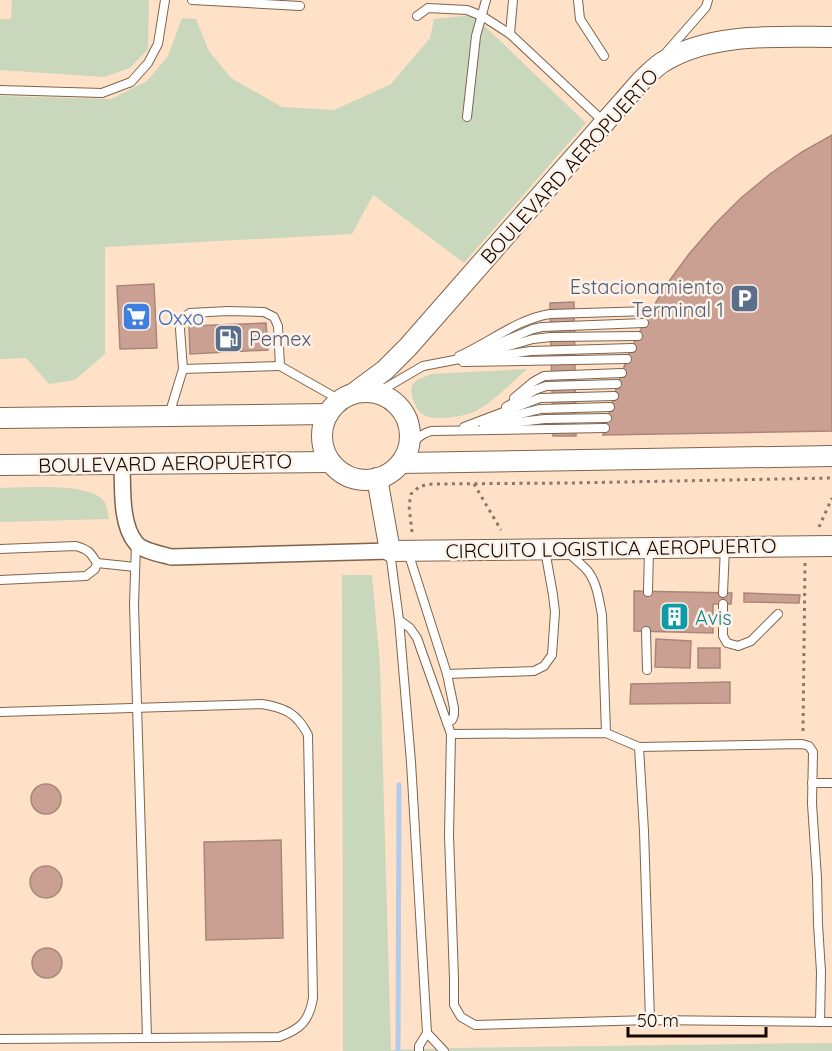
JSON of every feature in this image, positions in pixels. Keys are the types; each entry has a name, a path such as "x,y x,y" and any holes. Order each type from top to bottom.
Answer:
{"street":[{"name":"BOULEVARD AEROPUERTO","path":"347,400 385,370 408,346 642,80 663,62 688,49 719,42 762,37 832,37"},
{"path":"0,418 169,415 382,395 394,402 403,412 410,433 410,443 404,458 390,473 364,480 339,471 330,462 324,450 323,426 347,400"},
{"path":"404,458 832,456"},
{"name":"BOULEVARD AEROPUERTO","path":"0,465 330,462"},
{"path":"122,463 126,524 136,544"},
{"path":"377,478 403,545"},
{"name":"CIRCUITO LOGISTICA AEROPUERTO","path":"136,544 155,553 171,556 403,545 554,549 832,546"}],"lane":[{"path":"0,90 102,93 132,82 148,63 158,44 165,0"},
{"path":"192,0 300,6"},
{"path":"467,117 477,36 486,0"},
{"path":"510,34 513,0"},
{"path":"578,0 580,19 604,56"},
{"path":"642,80 705,7 708,0"},
{"path":"417,16 428,4 467,10 482,16 510,34 605,123"},
{"path":"441,363 461,356 525,321 540,316 650,311"},
{"path":"169,415 183,369 180,329 182,319 190,313 264,312 274,317 278,326 279,366"},
{"path":"441,363 470,354 533,328 550,325 644,323"},
{"path":"183,369 279,366 347,400 387,387 423,366 470,357 533,339 638,336"},
{"path":"441,363 531,351 632,348"},
{"path":"441,363 627,359"},
{"path":"496,412 544,376 622,373"},
{"path":"482,421 540,388 617,384"},
{"path":"463,428 540,398 614,396"},
{"path":"463,428 540,409 610,407"},
{"path":"404,458 417,438 431,431 545,419 607,418"},
{"path":"444,430 604,428"},
{"path":"136,544 134,605 147,1037"},
{"path":"403,545 399,620 411,762 427,1033 419,1046 420,1051"},
{"path":"403,545 447,674 454,708 452,720 447,723"},
{"path":"0,549 76,546 90,552 97,563"},
{"path":"723,593 725,547"},
{"path":"648,592 649,548"},
{"path":"447,674 534,671 544,666 552,655 555,612 554,549"},
{"path":"554,549 587,571 599,599 602,615 606,733"},
{"path":"97,563 135,567"},
{"path":"0,580 86,576 95,569 97,563"},
{"path":"723,604 723,636 727,643 738,646 751,641 778,614"},
{"path":"399,620 410,628 417,638 451,734 450,858 454,1005 461,1017 475,1024 650,1020 832,1022"},
{"path":"646,631 646,670"},
{"path":"0,712 262,704 280,707 302,723 308,735 314,998 308,1018 290,1033 279,1037 0,1039"},
{"path":"451,734 606,733 639,747 806,745 813,752 812,783 821,972 820,1022"},
{"path":"639,747 650,1020"},
{"path":"812,783 832,783"},
{"path":"427,1033 444,1051"}],"path":[{"path":"403,545 411,494 420,486 432,484 832,478"},
{"path":"474,483 502,532"},
{"path":"806,745 805,546 814,537 832,498"}],"green space":[{"path":"12,0 149,0 148,49 130,68 104,77 0,70 0,19 11,19"},
{"path":"473,15 586,123 464,263 373,195 352,234 105,247 105,354 75,380 49,384 26,358 0,359 0,96 111,99 147,81 168,56 182,18 196,19 209,51 231,78 282,107 334,110 391,84 430,38 434,19"},
{"path":"527,369 491,401 465,415 441,418 426,416 419,411 412,395 412,385 417,380 431,374"},
{"path":"55,487 85,491 104,501 109,519 0,522 0,488"},
{"path":"342,575 372,575 380,665 391,1050 832,1043 832,1051 343,1051"}],"building":[{"name":"Estacionamiento Terminal 1","path":"832,135 832,431 603,435 630,351 667,284 689,254 741,198 770,174"},
{"name":"Oxxo","path":"154,284 157,348 120,349 117,286"},
{"path":"574,302 576,436 553,436 550,303"},
{"name":"Pemex","path":"266,323 268,350 190,354 189,326"},
{"name":"Avis","path":"634,591 732,593 731,604 713,604 713,633 634,631"},
{"path":"744,593 800,595 799,603 744,602"},
{"path":"656,639 691,641 690,668 655,667"},
{"path":"698,648 720,648 720,668 698,668"},
{"path":"730,682 730,703 630,704 631,684"},
{"path":"46,784 57,788 61,799 57,810 46,814 35,810 31,799 35,788"},
{"path":"281,840 283,938 206,940 204,842"},
{"path":"46,866 57,871 62,882 57,893 46,898 35,893 30,882 35,871"},
{"path":"47,948 58,952 62,963 58,974 47,978 36,974 32,963 36,952"}],"waterway":[{"path":"398,1051 399,785"}],"place":[{"name":"Estacionamiento Terminal 1","path":"745,298"},
{"name":"Oxxo","path":"137,317"},
{"name":"Pemex","path":"228,338"},
{"name":"Avis","path":"674,617"}]}
